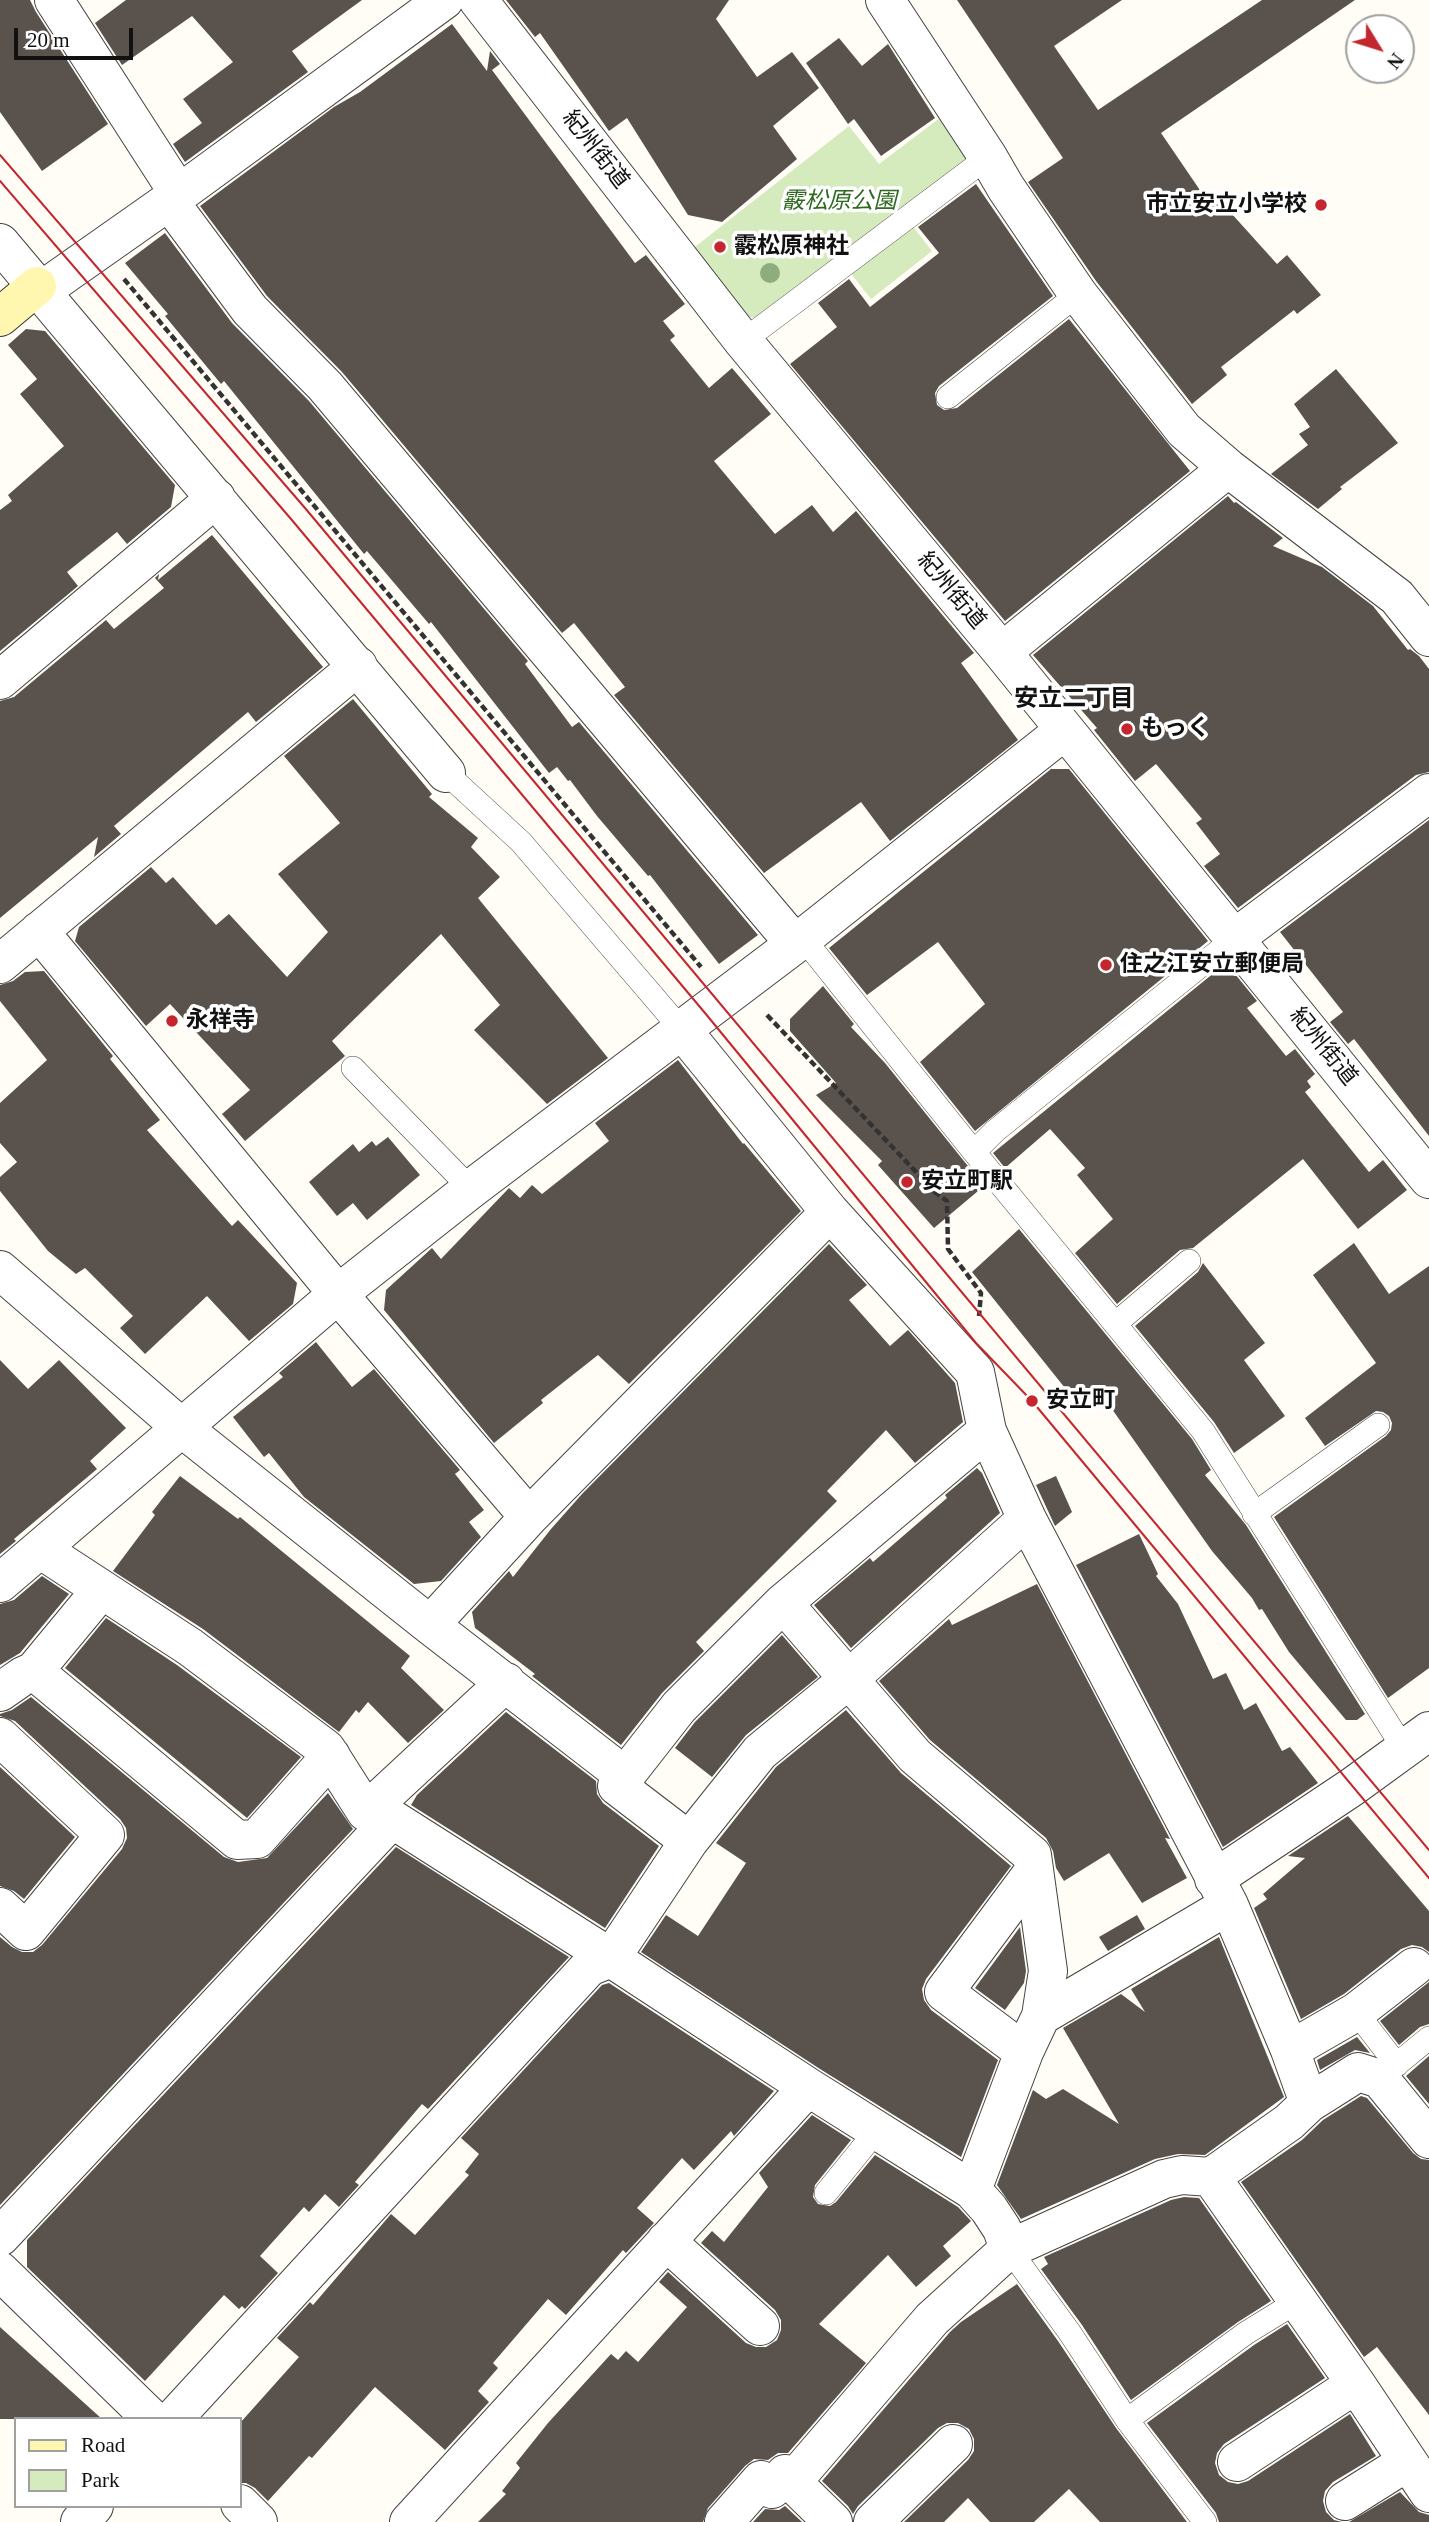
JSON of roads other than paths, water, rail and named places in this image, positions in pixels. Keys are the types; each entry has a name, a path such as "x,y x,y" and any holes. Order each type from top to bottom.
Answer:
{"street":[{"path":"54,0 174,198 250,310 325,386 799,941"},
{"path":"0,317 174,198 444,0"},
{"name":"紀州街道","path":"478,0 743,341 1002,652 1429,1179"},
{"path":"885,0 1006,188 1079,294 1184,430 1228,468 1397,597 1429,637"},
{"path":"0,243 446,773"},
{"path":"1002,652 1228,468"},
{"path":"0,680 216,498"},
{"path":"0,964 358,666"},
{"path":"0,1583 338,1294 471,1188 799,941 1065,730"},
{"path":"1235,938 1429,793"},
{"path":"39,931 338,1294 529,1517"},
{"path":"682,1030 830,1212 975,1372 987,1431 1027,1520 1221,1892 1290,2050 1310,2103"},
{"path":"429,1625 529,1517 830,1212"},
{"path":"0,1270 183,1428 429,1625 625,1776"},
{"path":"688,1841 617,1786 679,1707 782,1603 987,1431"},
{"path":"175,2417 589,1967 611,1958 688,1841 760,1752 849,1679 1027,1520"},
{"path":"40,1549 190,1647 326,1749 366,1812 384,1812 972,2190 1002,2229 1009,2249"},
{"path":"0,1692 34,1671 101,1590"},
{"path":"782,1603 915,1756 1032,1855 1048,1971 1041,2016 1024,2052 972,2190"},
{"path":"34,1671 237,1840 257,1839 331,1756"},
{"path":"0,2238 384,1812 506,1682"},
{"path":"0,1737 105,1835 26,1931 0,1907"},
{"path":"1041,2016 1221,1892 1352,1787 1417,1740"},
{"path":"1024,2052 944,1992 1034,1871"},
{"path":"1290,2050 1356,2012 1414,1967"},
{"path":"792,2482 932,2319 1009,2249 1164,2179 1182,2175 1211,2178 1289,2122 1310,2103 1358,2072 1388,2072 1429,2139"},
{"path":"409,2522 808,2087"},
{"path":"1211,2178 1429,2493"},
{"path":"666,2241 760,2326"},
{"path":"0,2271 150,2417"},
{"path":"1237,2462 1356,2384"},
{"path":"873,2522 953,2444"},
{"path":"1345,2501 1407,2462"},
{"path":"724,2522 761,2480 772,2490 785,2474 833,2522"},
{"path":"242,2506 258,2522"},
{"path":"80,2522 92,2508"}],"lane":[{"path":"743,341 988,157"},
{"path":"948,397 1079,294"},
{"path":"446,773 521,842 682,1030"},
{"path":"974,1152 995,1131 1235,938"},
{"path":"799,941 1203,1431 1254,1514 1417,1740"},
{"path":"353,1068 471,1188"},
{"path":"1115,1324 1189,1261"},
{"path":"1254,1514 1378,1425"},
{"path":"1356,2012 1388,2072 1429,2038"},
{"path":"826,2193 877,2130"},
{"path":"1009,2249 1070,2333 1127,2420 1205,2522"},
{"path":"1127,2420 1246,2333 1297,2301"}],"tram line":[{"path":"0,155 305,508 1429,1850"},
{"path":"0,181 291,519 705,1013 976,1343 1032,1401 1429,1878"}],"place":[{"name":"市立安立小学校","path":"1321,205"},
{"name":"霰松原神社","path":"720,247"},
{"name":"もっく","path":"1127,729"},
{"name":"住之江安立郵便局","path":"1106,965"},
{"name":"永祥寺","path":"172,1021"},
{"name":"安立町駅","path":"907,1182"},
{"name":"安立町","path":"1032,1401"}],"district":[{"name":"安立二丁目","path":"1074,700"}],"park label":[{"name":"霰松原公園","path":"839,202"}]}
